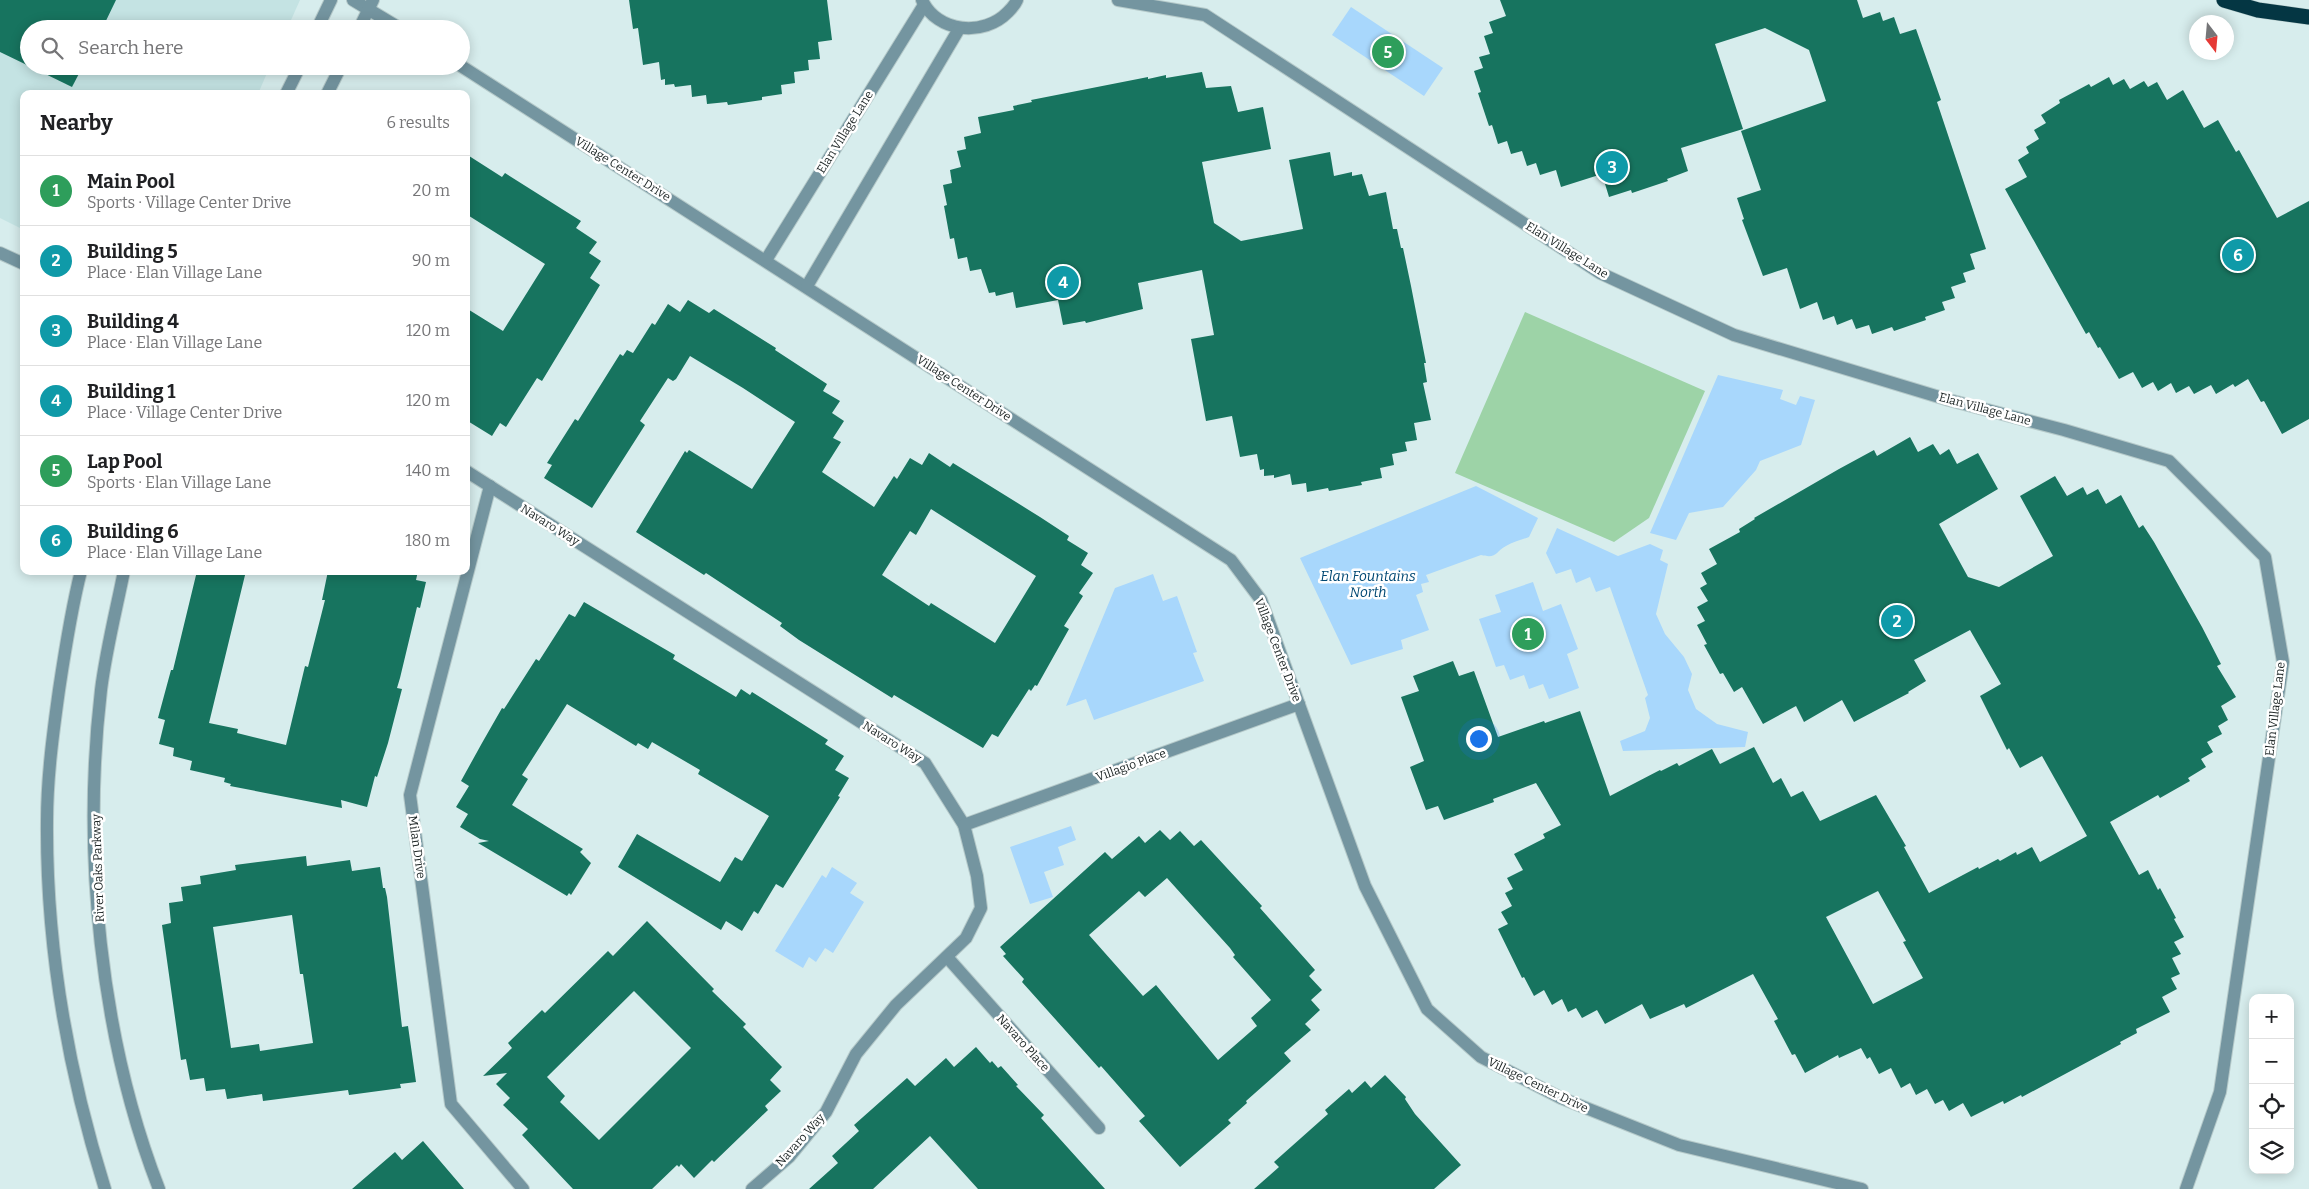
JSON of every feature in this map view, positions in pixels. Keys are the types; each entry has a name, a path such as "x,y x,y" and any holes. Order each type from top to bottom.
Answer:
{"highway":[{"path":"2224,0 2258,10 2309,17"}],"street":[{"path":"322,20 331,0"},
{"path":"353,0 369,3 390,20"},
{"path":"923,2 939,20 959,29 981,28 1001,20 1017,0"},
{"name":"Elan Village Lane","path":"1118,0 1205,15 1600,273 1734,335 1949,400 2064,430 2169,461 2264,557 2282,662 2220,1092 2186,1189"},
{"name":"Elan Village Lane","path":"766,260 923,2"},
{"path":"362,20 369,3"},
{"path":"807,286 959,29"},
{"name":"Village Center Drive","path":"470,72 807,286 1231,560 1261,600 1365,886 1427,1009 1481,1057 1561,1098 1679,1145 1862,1189"},
{"path":"288,90 296,75"},
{"path":"329,90 336,75"},
{"path":"0,253 20,262"},
{"name":"Navaro Way","path":"470,474 925,763 964,825 977,876 981,908 966,938 896,1005 856,1054 826,1112 789,1157 752,1189"},
{"name":"Milan Drive","path":"470,563 490,486"},
{"path":"79,575 64,654 53,732 46,821 51,917 60,997 82,1108 105,1189"},
{"name":"River Oaks Parkway","path":"123,575 102,690 95,783 96,885 105,975 120,1062 159,1189"},
{"name":"Milan Drive","path":"467,575 410,795 451,1104 523,1189"},
{"name":"Villagio Place","path":"964,825 1298,704"},
{"name":"Navaro Place","path":"947,957 1099,1128"}],"shaded area":[{"path":"0,0 300,0 291,20 20,20 20,75 266,75 260,90 20,90 20,228 0,218"}],"green space":[{"path":"1525,312 1705,391 1649,518 1614,542 1455,473"}],"water":[{"path":"1351,7 1443,68 1424,96 1332,35"},
{"path":"1718,375 1783,390 1780,399 1796,405 1800,396 1815,400 1801,445 1760,461 1756,470 1723,507 1689,513 1676,540 1650,533"},
{"name":"Elan Fountains North","path":"1476,486 1538,518 1529,537 1502,548 1493,555 1481,555 1426,575 1429,582 1421,584 1423,592 1416,595 1429,630 1401,640 1403,649 1351,665 1300,558"},
{"path":"1557,528 1618,556 1650,544 1663,550 1660,560 1668,564 1656,614 1665,634 1684,657 1692,674 1688,690 1696,709 1717,724 1748,732 1745,747 1623,751 1620,741 1645,731 1650,718 1645,698 1648,695 1610,587 1596,592 1590,577 1576,583 1571,569 1556,574 1546,553"},
{"path":"1153,574 1163,601 1177,596 1197,652 1193,653 1204,681 1094,720 1086,699 1066,706 1115,588"},
{"path":"1533,582 1543,611 1561,604 1578,649 1567,654 1579,688 1549,699 1543,684 1529,689 1524,675 1510,680 1504,665 1496,667 1479,619 1501,612 1495,595"},
{"path":"1071,826 1076,840 1058,847 1064,865 1044,872 1053,897 1030,904 1010,847"},
{"path":"832,867 857,883 850,893 864,902 833,953 825,948 816,962 809,957 803,968 775,951 822,875 826,878"}],"building":[{"path":"0,0 116,0 106,20 20,20 20,62 0,52"},
{"path":"629,0 827,0 832,40 818,42 820,59 808,60 809,70 794,72 795,83 781,85 782,94 762,97 762,100 728,105 727,102 707,104 706,95 692,97 691,85 675,87 674,84 665,85 665,79 661,80 659,62 643,65 638,28 633,29"},
{"path":"1500,0 1857,0 1863,18 1880,12 1883,21 1894,17 1900,34 1916,29 1941,100 1937,102 1986,249 1970,254 1975,269 1963,273 1966,282 1951,287 1955,298 1942,302 1945,310 1925,317 1926,320 1894,331 1892,327 1872,334 1869,325 1856,329 1852,319 1837,325 1834,316 1823,320 1817,302 1800,309 1787,268 1763,276 1742,220 1744,219 1737,198 1761,190 1741,131 1826,101 1809,50 1765,28 1715,44 1743,129 1681,148 1688,171 1667,179 1668,181 1632,193 1631,190 1609,197 1602,174 1561,187 1556,170 1540,175 1536,163 1527,166 1522,151 1511,154 1507,141 1498,144 1492,125 1489,126 1478,93 1481,92 1474,71 1483,68 1479,57 1490,54 1484,36 1493,33 1489,22 1506,16"},
{"path":"1202,72 1206,88 1231,86 1238,112 1263,107 1271,149 1202,162 1214,223 1241,241 1303,229 1289,160 1330,152 1334,176 1352,172 1352,176 1362,174 1369,196 1386,192 1393,229 1397,229 1401,248 1403,248 1411,286 1426,363 1424,363 1427,382 1423,383 1431,420 1414,423 1417,440 1405,442 1407,451 1392,454 1394,465 1380,468 1382,478 1361,482 1362,485 1329,491 1328,488 1307,492 1306,483 1292,485 1290,474 1274,478 1274,475 1264,476 1264,469 1260,470 1257,454 1240,457 1232,416 1206,421 1191,339 1214,335 1202,270 1138,283 1143,309 1086,323 1085,321 1063,325 1058,300 1016,308 1013,292 996,296 995,292 989,293 981,269 970,271 967,257 958,259 954,238 950,239 944,206 947,205 943,185 952,183 950,170 961,167 957,151 966,149 964,137 981,133 978,117 1014,110 1013,106 1032,102 1031,100 1148,77 1148,79 1166,75 1166,78"},
{"path":"47,75 78,75 72,87"},
{"path":"2109,77 2113,85 2124,79 2130,89 2144,81 2148,87 2157,82 2167,100 2183,90 2204,128 2218,120 2236,152 2239,150 2277,218 2309,201 2309,419 2282,434 2264,401 2261,402 2248,379 2235,387 2233,384 2216,394 2211,385 2194,394 2189,386 2176,393 2171,383 2158,391 2153,382 2142,388 2133,372 2119,379 2089,332 2086,334 2005,189 2027,177 2018,160 2029,153 2026,147 2039,139 2034,130 2046,123 2041,115 2060,103 2059,100 2089,84 2091,87"},
{"path":"470,157 502,177 505,173 581,221 576,228 597,242 589,253 601,261 590,278 600,285 542,381 537,378 506,427 500,423 492,436 470,422 470,310 503,331 545,264 470,217"},
{"path":"688,300 709,313 714,309 776,348 775,350 827,384 823,391 840,401 832,413 844,421 833,438 841,442 822,472 874,507 894,476 897,479 910,458 922,465 929,453 950,467 953,463 1040,517 1069,536 1067,540 1088,553 1081,565 1093,573 1079,593 1083,596 1064,626 1069,629 1037,686 1035,685 1031,691 1029,689 998,737 992,734 983,748 894,695 892,698 799,640 780,626 782,623 706,573 704,575 636,532 685,451 687,453 689,450 752,489 795,422 743,388 690,356 676,379 673,381 668,378 640,421 645,425 592,508 544,478 552,465 547,463 575,419 578,421 620,354 623,356 627,350 633,353 652,323 655,325 668,304 680,312","holes":["931,509 1036,576 995,643 931,603 929,606 882,575 910,531 916,535"]},
{"path":"1910,437 1918,452 1933,444 1940,455 1949,449 1957,464 1978,453 1998,489 1939,524 1968,577 1999,587 2053,556 2020,496 2055,476 2067,496 2083,487 2087,495 2098,489 2106,504 2121,495 2139,528 2143,525 2154,542 2202,627 2221,664 2217,666 2236,697 2221,706 2228,720 2218,726 2222,734 2207,742 2213,752 2201,759 2206,767 2188,778 2190,781 2160,798 2158,795 2110,822 2139,875 2148,870 2158,890 2160,888 2184,937 2174,942 2181,954 2172,958 2180,974 2171,978 2177,989 2162,997 2170,1012 2136,1029 2137,1033 2120,1042 2121,1044 2022,1097 2021,1095 2004,1104 2003,1101 1971,1117 1963,1103 1949,1111 1943,1100 1935,1104 1927,1089 1916,1095 1910,1083 1901,1088 1891,1068 1879,1074 1870,1057 1867,1059 1861,1048 1839,1058 1838,1055 1805,1073 1795,1054 1792,1055 1774,1021 1778,1019 1753,974 1686,1008 1684,1004 1650,1019 1642,1004 1605,1024 1597,1010 1582,1018 1576,1008 1568,1012 1562,999 1552,1005 1544,990 1534,996 1524,977 1522,978 1498,929 1508,924 1501,912 1512,906 1505,893 1513,889 1507,878 1523,870 1514,854 1545,838 1543,834 1561,825 1536,783 1493,799 1494,802 1444,820 1438,806 1426,810 1410,767 1424,761 1401,697 1419,691 1413,676 1453,661 1459,676 1474,671 1498,737 1580,711 1610,796 1660,770 1677,763 1679,766 1712,749 1720,764 1754,747 1773,783 1781,778 1791,797 1803,791 1820,821 1876,795 1906,846 1904,847 1929,893 1978,867 1979,869 1998,859 2000,861 2016,852 2017,855 2032,847 2040,862 2087,836 2042,756 2020,768 2009,748 2007,750 1980,696 2001,684 1970,630 1914,660 1926,681 1909,693 1854,722 1842,700 1804,722 1796,706 1763,724 1742,687 1734,692 1723,673 1720,674 1704,645 1707,644 1697,625 1705,621 1697,607 1708,601 1700,588 1707,584 1701,573 1717,564 1709,549 1740,532 1739,529 1754,518 1839,469 1874,450 1877,456","holes":["1878,891 1906,941 1903,942 1923,978 1873,1004 1826,917"]},
{"path":"196,575 245,575 209,723 238,729 237,733 286,745 305,666 308,667 325,600 322,600 327,575 417,575 416,580 426,582 420,608 417,607 397,688 402,689 388,743 377,777 375,776 367,807 341,800 342,808 230,786 231,784 224,782 225,778 190,770 192,761 173,756 174,748 159,744 165,720 158,718 171,670 173,670"},
{"path":"584,602 675,655 673,659 736,697 741,689 750,695 752,692 828,740 825,744 844,756 835,770 849,778 838,796 840,797 783,888 776,884 758,914 754,911 742,931 726,921 721,930 618,867 637,834 720,882 735,857 742,861 769,816 698,774 700,770 652,742 648,749 638,743 636,746 567,704 522,775 528,779 512,805 583,849 580,852 591,863 571,895 569,893 567,896 478,843 489,841 480,839 460,827 468,814 456,807 469,786 461,781 502,708 504,709 536,659 539,661 569,614 575,617"},
{"path":"1160,830 1170,840 1180,831 1194,846 1201,840 1262,906 1260,908 1315,970 1309,976 1322,990 1311,1000 1320,1010 1305,1024 1311,1030 1284,1053 1291,1061 1246,1101 1247,1103 1228,1120 1231,1123 1180,1167 1139,1121 1145,1116 1022,982 1024,979 1003,956 1006,954 1000,947 1105,852 1112,859 1139,836 1145,843","holes":["1167,878 1235,955 1233,957 1271,1000 1251,1018 1257,1026 1218,1060 1156,985 1143,996 1089,935 1139,891 1145,897"]},
{"path":"306,856 307,866 350,860 352,871 380,867 383,888 385,888 387,897 402,1027 408,1026 416,1082 400,1084 401,1088 349,1095 348,1090 263,1101 262,1094 227,1099 225,1089 206,1091 204,1078 190,1080 186,1059 181,1060 162,925 171,923 169,903 183,901 181,887 201,884 200,876 236,870 235,865","holes":["292,915 300,974 303,974 313,1043 260,1051 259,1044 231,1048 213,927"]},
{"path":"647,921 714,989 712,991 746,1024 743,1027 782,1067 770,1080 781,1091 765,1106 768,1110 714,1162 712,1160 694,1178 681,1164 679,1167 677,1165 652,1189 573,1189 522,1135 528,1129 503,1105 510,1098 496,1084 507,1073 483,1076 512,1048 508,1043 542,1010 545,1013 608,951 613,956","holes":["634,991 691,1048 599,1140 560,1102 565,1096 547,1077"]},
{"path":"976,1047 990,1063 992,1061 998,1068 1001,1066 1018,1085 1016,1086 1044,1115 1041,1118 1105,1189 978,1189 930,1136 873,1189 809,1189 838,1163 832,1156 859,1131 854,1125 907,1078 915,1086 946,1058 954,1067"},
{"path":"1385,1075 1406,1097 1405,1099 1415,1114 1461,1165 1434,1189 1254,1189 1279,1167 1274,1162 1328,1114 1325,1110 1349,1089 1352,1093 1365,1081 1371,1088"},
{"path":"423,1141 464,1189 352,1189 395,1152 402,1160"}],"place":[{"name":"Lap Pool","path":"1388,52"},
{"name":"Building 4","path":"1612,167"},
{"name":"Building 6","path":"2238,255"},
{"name":"Building 1","path":"1063,282"},
{"name":"Building 5","path":"1897,621"},
{"name":"Main Pool","path":"1528,634"}]}
